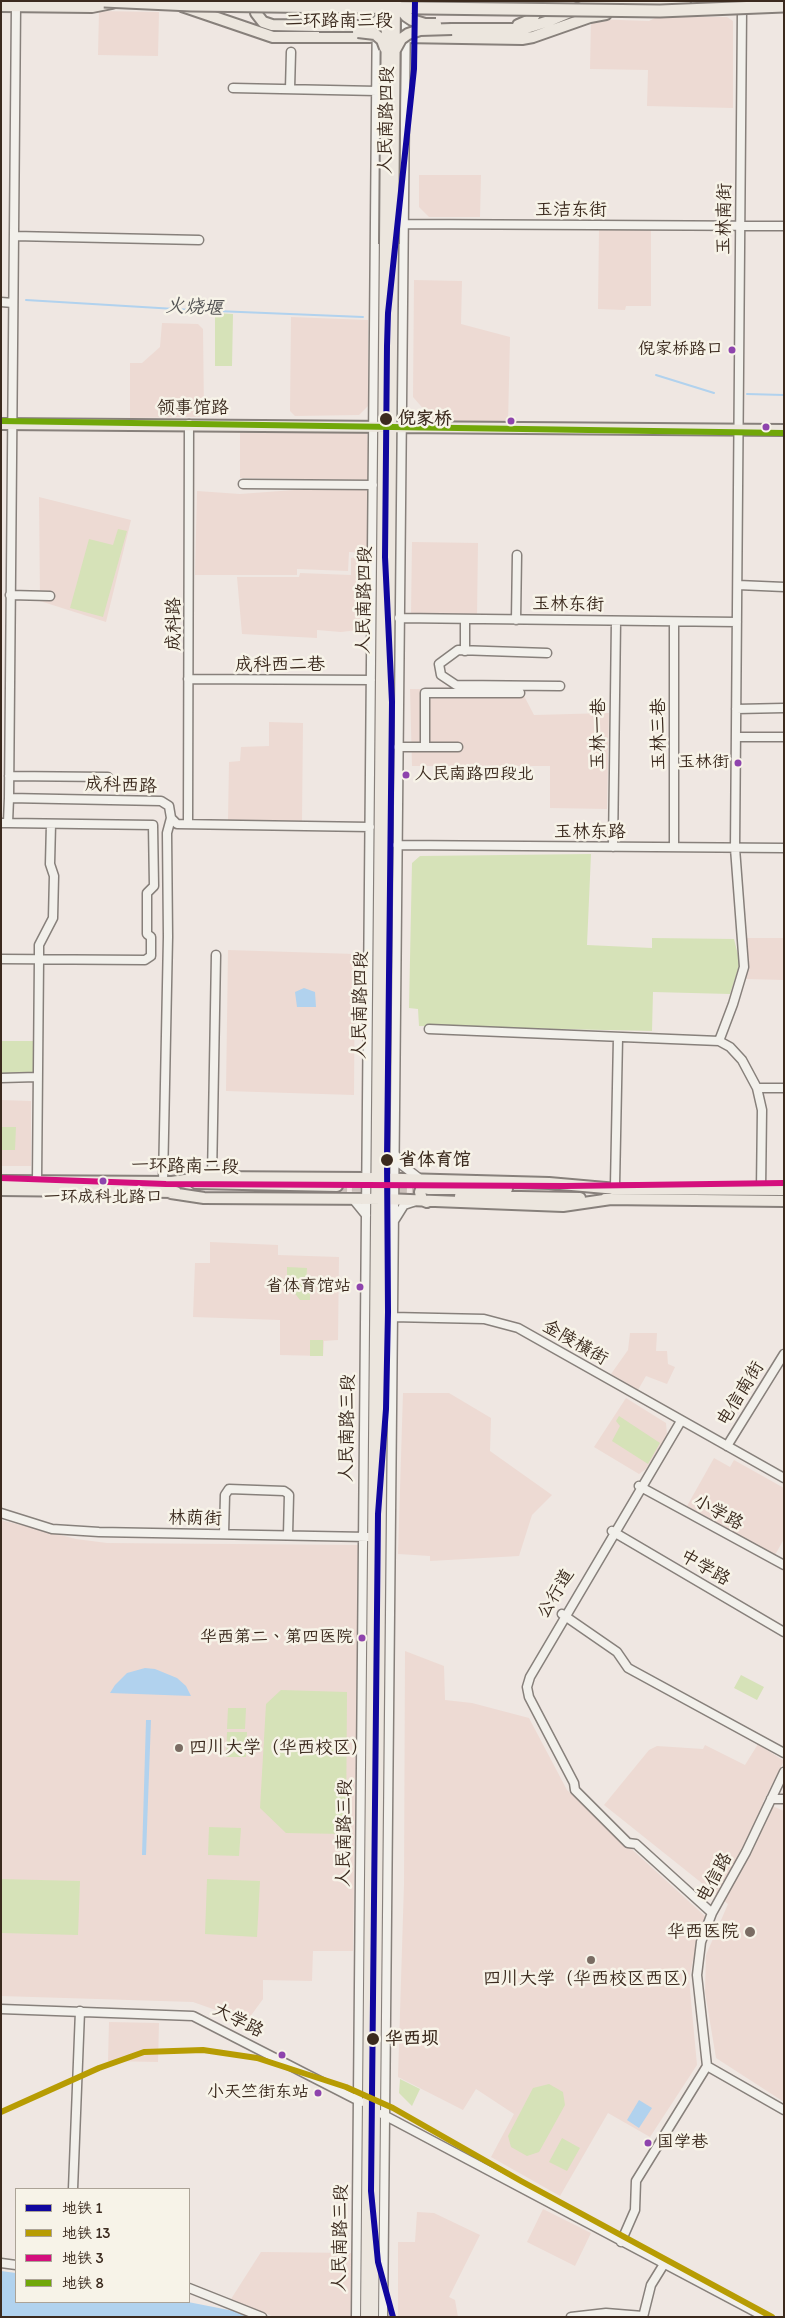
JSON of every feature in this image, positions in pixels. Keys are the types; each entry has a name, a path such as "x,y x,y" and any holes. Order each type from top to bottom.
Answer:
{"highway":[{"path":"104,1 191,5 650,11 784,5"},
{"path":"596,1 662,4 784,5"}],"main road":[{"path":"16,6 26,1"},
{"path":"1,6 92,6 125,1"},
{"name":"二环路南三段","path":"166,1 273,37 522,39 597,15 684,13 742,9 784,10"},
{"path":"200,1 251,25 268,29 370,32 382,40 391,51 401,39 408,34 420,30 523,29 596,1"},
{"path":"258,1 255,10 257,17 264,22 277,25 367,27 384,17 391,2 406,16 425,24 504,26 522,24 532,19 536,10 534,6 526,1"},
{"name":"人民南路四段","path":"380,1179 391,2"},
{"path":"662,4 684,13"},
{"name":"领事馆路","path":"6,424 784,430"},
{"path":"169,1186 212,1176 339,1187 353,1199 415,1202 427,1189 549,1183 616,1187 784,1190"},
{"path":"380,1179 380,1199"},
{"path":"169,1186 204,1198 339,1187 380,1179 427,1189 563,1206 611,1199 784,1201"},
{"name":"一环路南二段","path":"1,1181 169,1186"},
{"name":"一环路南二段","path":"1,1190 169,1186"},
{"name":"人民南路三段","path":"366,2317 371,2108 380,1199"},
{"name":"人民南路三段","path":"371,2108 373,2317"}],"street":[{"name":"人民南路四段","path":"380,1199 380,1179 394,1152 398,747 399,618 387,426 377,91 377,37 391,2"},
{"name":"人民南路四段","path":"380,1179 367,1158 373,485 387,426 402,224 405,37 391,2"},
{"path":"1,959 145,960 151,956 151,937 147,934 146,892 154,886 153,825 5,823 9,798 9,776 5,661 10,595 11,546 11,476 6,424 13,303 16,6"},
{"name":"玉林南街","path":"738,430 742,9"},
{"path":"290,52 290,89"},
{"path":"234,88 377,91"},
{"name":"玉洁东街","path":"402,224 784,226"},
{"path":"14,236 199,240"},
{"path":"1,302 13,303"},
{"name":"成科路","path":"188,824 189,424"},
{"path":"718,1041 733,1004 744,967 735,848 738,430"},
{"path":"1,475 11,476"},
{"path":"243,484 373,485"},
{"path":"1,546 11,546"},
{"path":"516,620 517,555"},
{"path":"738,585 784,586"},
{"path":"10,595 50,596"},
{"name":"玉林东街","path":"399,618 737,622"},
{"path":"465,619 465,650"},
{"name":"玉林一巷","path":"612,847 616,621"},
{"name":"玉林三巷","path":"674,622 674,847"},
{"path":"547,653 458,650 439,664 441,675 456,685 560,686"},
{"name":"成科西二巷","path":"188,680 371,680"},
{"path":"425,747 425,693 520,693"},
{"path":"736,709 784,708"},
{"path":"736,737 784,737"},
{"path":"398,747 458,747"},
{"path":"9,776 108,777"},
{"name":"成科西路","path":"9,798 162,801 169,806 170,818 177,824 370,827"},
{"path":"169,1186 167,833 170,818"},
{"path":"37,1181 39,945 53,918 54,876 50,864 51,824"},
{"name":"玉林东路","path":"397,845 784,848"},
{"path":"212,1176 216,955"},
{"path":"429,1029 718,1041 730,1047 742,1060 757,1088 762,1110 761,1190"},
{"path":"616,1187 618,1038"},
{"path":"1,1078 37,1078"},
{"path":"757,1088 784,1088"},
{"path":"394,1152 398,1162 427,1189"},
{"path":"339,1187 358,1173 367,1158"},
{"path":"353,1199 366,1215"},
{"name":"人民南路三段","path":"356,2317 371,2108 377,1537 366,1215 380,1199 393,1223 392,1317 377,1537"},
{"path":"393,1223 404,1205 415,1202"},
{"name":"金陵横街","path":"392,1317 484,1319 518,1328 727,1446"},
{"name":"电信南街","path":"784,1354 727,1446 784,1478"},
{"name":"公行道","path":"680,1421 530,1668 525,1678 524,1696 575,1790 628,1842 636,1844 712,1913"},
{"name":"小学路","path":"640,1487 784,1565"},
{"path":"224,1534 226,1495 229,1489 284,1490 287,1492 289,1495 288,1535"},
{"name":"林荫街","path":"1,1513 52,1529 99,1532 377,1537"},
{"name":"中学路","path":"614,1532 784,1632"},
{"path":"563,1615 617,1652 628,1668 784,1752"},
{"name":"电信路","path":"707,2066 697,1975 701,1942 712,1913 746,1852 784,1772"},
{"path":"771,1799 784,1799"},
{"name":"大学路","path":"1,2009 193,2016 202,2018 765,2317"},
{"path":"73,2188 80,2011"},
{"path":"622,2242 635,2210 636,2181 707,2066 784,2110"},
{"name":"人民南路三段","path":"371,2108 383,2317"},
{"path":"1,2263 15,2265"},
{"path":"571,2317 606,2313 643,2316 651,2286 664,2264"},
{"path":"190,2288 262,2317"}],"shaded area":[{"path":"99,11 159,12 158,56 98,55"},
{"path":"657,17 727,17 733,21 733,108 647,106 648,70 590,69 591,19 649,21"},
{"path":"419,175 481,175 480,217 429,217 419,207"},
{"path":"599,230 651,230 651,306 626,306 625,310 598,309"},
{"path":"414,280 462,281 461,324 510,337 508,423 434,421 413,397"},
{"path":"291,317 368,320 368,406 359,415 295,416 290,411"},
{"path":"162,323 198,324 203,329 204,413 199,417 130,418 130,363 142,363 160,347"},
{"path":"240,430 367,432 370,480 240,478"},
{"path":"368,487 368,553 349,552 348,571 297,569 297,575 195,575 197,491 240,494 321,488"},
{"path":"39,497 131,520 106,622 40,601"},
{"path":"412,542 478,543 477,616 411,615"},
{"path":"367,556 367,629 341,632 317,630 317,638 242,634 237,577 299,577 300,573 351,575 351,558"},
{"path":"410,689 521,690 534,715 609,713 607,809 550,808 550,766 412,766"},
{"path":"269,722 303,723 302,821 228,820 229,762 240,761 241,747 269,746"},
{"path":"744,938 784,938 784,980 746,979 747,957"},
{"path":"228,950 355,954 354,1095 226,1091"},
{"path":"1,1100 31,1101 31,1166 1,1166"},
{"path":"210,1242 278,1245 278,1255 339,1257 338,1340 324,1341 323,1356 280,1355 280,1320 193,1317 195,1263 210,1263"},
{"path":"630,1333 657,1333 656,1351 667,1351 668,1364 675,1367 667,1384 646,1376 638,1390 611,1374 628,1350"},
{"path":"403,1393 449,1393 491,1418 490,1451 552,1495 532,1515 519,1556 430,1561 430,1556 398,1554"},
{"path":"626,1398 666,1423 667,1435 646,1469 639,1474 594,1447"},
{"path":"714,1458 730,1467 734,1460 784,1488 784,1539 775,1555 687,1506"},
{"name":"四川大学（华西校区）","path":"1,1520 76,1539 107,1543 359,1545 353,1951 313,1951 312,1981 263,1980 263,1999 247,2021 193,2002 1,1996"},
{"name":"四川大学（华西校区西区）","path":"405,1651 444,1666 445,1700 472,1703 529,1718 567,1790 707,1918 697,1941 689,1979 697,2065 650,2137 608,2113 560,2196 491,2157 514,2114 476,2089 463,2110 398,2077 404,1884"},
{"name":"华西医院","path":"758,1744 784,1761 763,1802 784,1811 784,2102 716,2058 705,1992 706,1955 728,1904 604,1805 649,1750 657,1746 703,1749 705,1745 745,1765"},
{"path":"109,2022 159,2023 158,2062 108,2061"},
{"path":"543,2209 591,2233 575,2266 527,2242"},
{"path":"417,2212 434,2213 480,2235 449,2297 455,2300 458,2317 398,2317 398,2242 415,2242"},
{"path":"261,2252 355,2253 354,2317 274,2317 231,2299"}],"green space":[{"path":"215,313 233,314 232,366 215,366"},
{"path":"118,529 127,531 103,617 70,608 89,539 113,545"},
{"path":"591,854 587,945 652,948 652,938 734,939 740,963 730,994 653,992 652,1031 419,1026 418,1009 409,1008 412,863 420,856"},
{"path":"1,1041 34,1041 33,1073 1,1073"},
{"path":"1,1127 16,1127 15,1150 1,1150"},
{"path":"287,1267 307,1268 306,1284 310,1284 310,1300 300,1300 287,1283"},
{"path":"310,1340 323,1340 323,1356 310,1356"},
{"path":"619,1416 660,1443 648,1464 612,1441 620,1426 616,1421"},
{"path":"741,1675 764,1687 757,1700 734,1688"},
{"path":"281,1690 347,1692 346,1834 286,1833 260,1808 266,1704"},
{"path":"228,1708 246,1708 245,1729 227,1729"},
{"path":"227,1732 247,1732 246,1757 226,1757"},
{"path":"209,1827 241,1828 239,1856 208,1855"},
{"path":"1,1879 80,1881 78,1935 1,1933"},
{"path":"207,1879 260,1881 257,1937 205,1934"},
{"path":"400,2079 420,2089 412,2106 399,2093"},
{"path":"549,2084 563,2092 565,2105 539,2152 527,2156 511,2147 508,2136 533,2088"},
{"path":"562,2138 580,2148 567,2171 549,2162"}],"water":[{"path":"304,988 315,992 316,1007 297,1007 295,992"},
{"path":"145,1668 155,1669 177,1678 186,1686 191,1696 110,1693 127,1673"},
{"path":"146,1720 151,1720 146,1855 142,1855"},
{"path":"639,2100 652,2108 639,2128 627,2120"},
{"path":"1,2271 15,2273 15,2303 190,2302 234,2311 247,2317 1,2317"}],"waterway":[{"name":"火烧堰","path":"26,300 192,310 363,317"},
{"name":"火烧堰","path":"656,375 714,393"},
{"name":"火烧堰","path":"747,394 784,395"}],"tunnel":[{"path":"337,1186 428,1189"},
{"path":"337,1193 374,1194"}],"metro line":[{"name":"1","path":"393,2317 378,2262 371,2191 378,1514 386,1409 388,1312 387,1158 392,702 385,557 387,346 388,313 414,69 415,1"},
{"name":"8","path":"1,421 784,433"},
{"name":"3","path":"1,1178 166,1184 565,1186 784,1183"},
{"name":"13","path":"1,2112 99,2068 144,2052 203,2050 257,2058 346,2087 393,2108 521,2181 772,2317"}],"place":[{"name":"倪家桥路口","path":"732,350"},
{"name":"倪家桥","path":"386,419"},
{"name":"玉林街","path":"738,763"},
{"name":"人民南路四段北","path":"406,775"},
{"name":"省体育馆","path":"387,1160"},
{"name":"一环成科北路口","path":"103,1181"},
{"name":"省体育馆站","path":"360,1287"},
{"name":"华西第二、第四医院","path":"362,1638"},
{"name":"四川大学（华西校区）","path":"179,1748"},
{"name":"华西医院","path":"750,1932"},
{"name":"四川大学（华西校区西区）","path":"591,1960"},
{"name":"华西坝","path":"373,2039"},
{"name":"小天竺街东站","path":"318,2093"},
{"name":"国学巷","path":"648,2143"}]}
